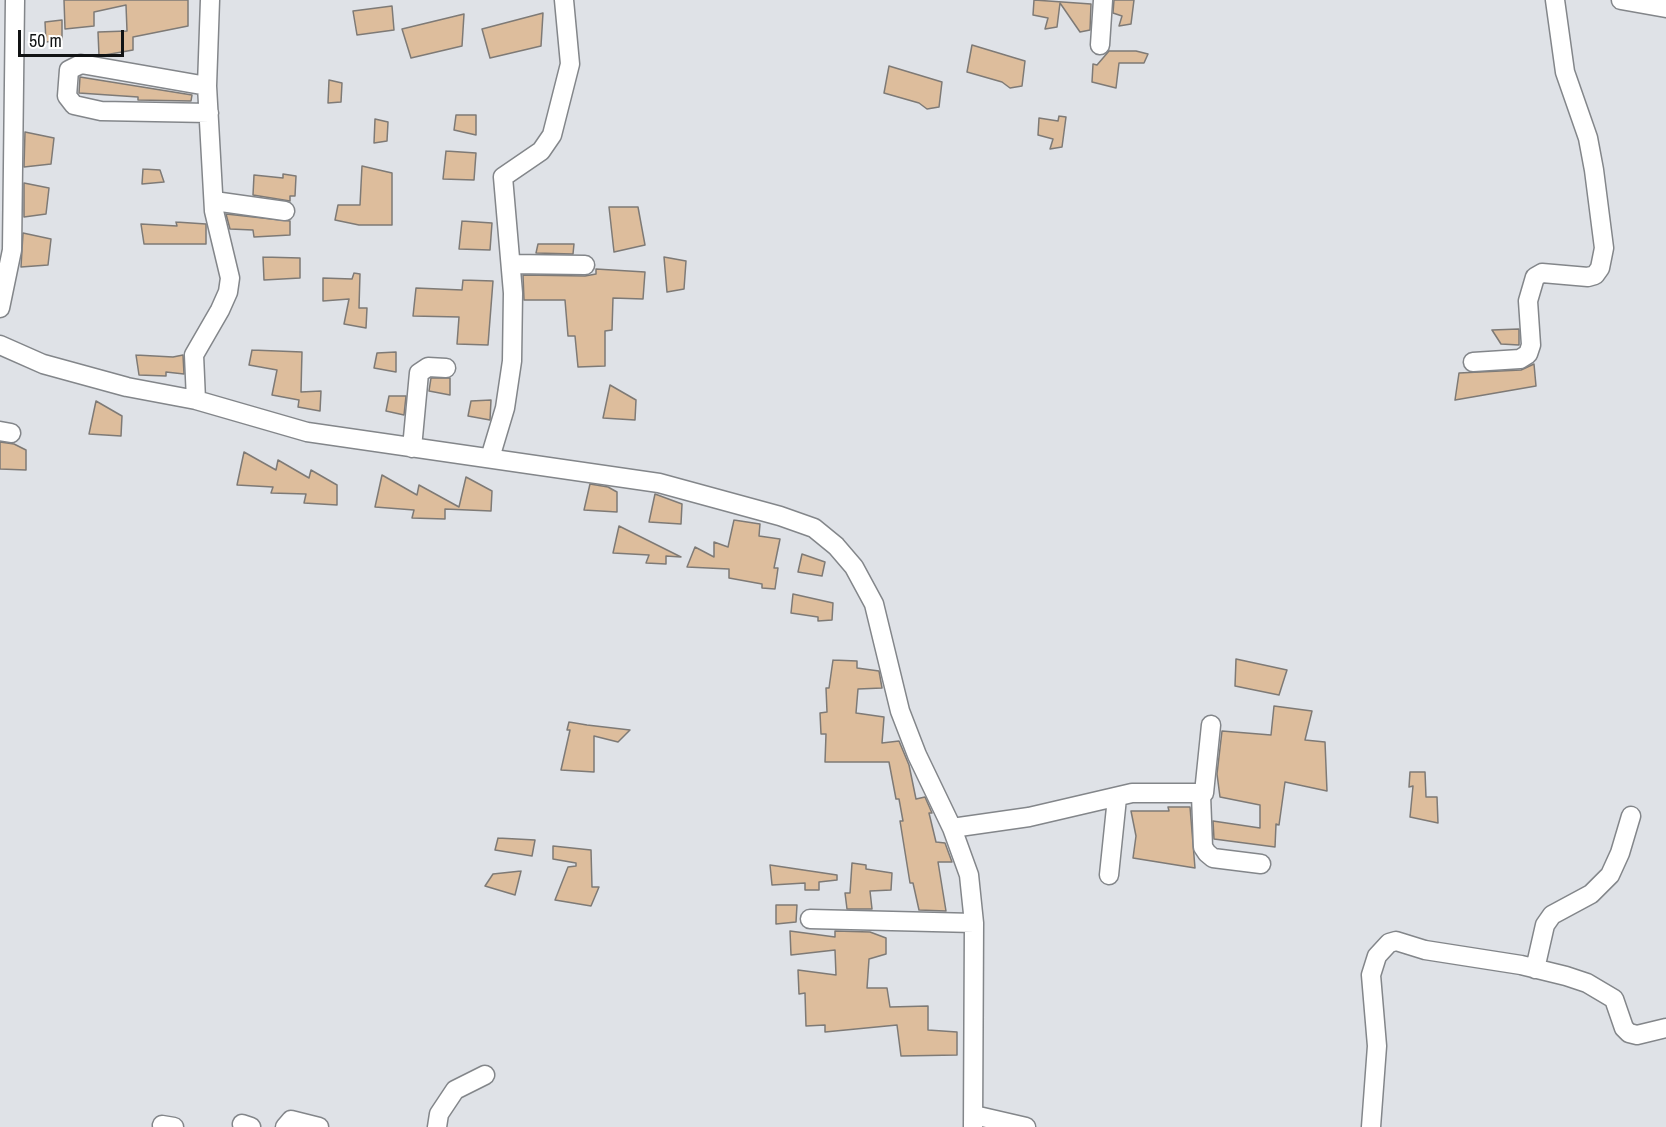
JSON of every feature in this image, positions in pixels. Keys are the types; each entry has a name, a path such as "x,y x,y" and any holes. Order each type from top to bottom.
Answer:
{"street":[{"path":"0,308 12,250 6,167 15,0"},
{"path":"196,400 194,362 196,348 220,310 229,285 214,201 207,86 210,0"},
{"path":"490,458 511,383 511,264 503,177 541,151 552,135 570,64 564,0"},
{"path":"1100,45 1103,0"},
{"path":"1473,362 1520,359 1528,354 1531,345 1528,301 1535,277 1542,273 1588,277 1595,275 1600,268 1604,248 1594,170 1588,138 1564,72 1555,0"},
{"path":"1621,0 1666,8"},
{"path":"207,86 81,64 69,70 68,96 74,105 101,111 209,113"},
{"path":"214,201 285,211"},
{"path":"511,264 585,265"},
{"path":"0,345 43,364 127,387 196,400 307,432 659,483 780,516 814,528 836,546 854,567 874,604 900,711 917,755 952,828 969,875 974,923 974,1121 1026,1127"},
{"path":"412,448 419,373 428,367 447,368"},
{"path":"1211,725 1206,790 1201,795 1203,846 1207,854 1214,858 1261,864"},
{"path":"952,828 1029,817 1132,793 1164,792 1201,795"},
{"path":"1109,874 1118,798"},
{"path":"1535,969 1545,925 1552,915 1591,894 1610,875 1620,853 1631,816"},
{"path":"810,919 974,923"},
{"path":"1371,1127 1377,1046 1371,975 1383,946 1396,941 1425,950 1535,969 1587,983 1614,999 1624,1028 1629,1033 1637,1035 1666,1028"},
{"path":"437,1127 442,1107 455,1090 485,1075"},
{"path":"285,1127 291,1120 319,1127"}],"building":[{"path":"64,0 188,0 188,26 133,37 133,50 99,56 98,32 127,31 126,5 94,12 94,26 65,29"},
{"path":"1034,0 1091,4 1090,30 1080,32 1060,3 1057,27 1045,29 1048,18 1033,15"},
{"path":"1114,0 1134,0 1131,24 1119,26 1122,16 1113,13"},
{"path":"392,6 394,30 357,35 353,11"},
{"path":"543,13 541,46 490,58 482,29"},
{"path":"464,14 462,46 411,58 402,29"},
{"path":"62,20 62,40 46,42 45,22"},
{"path":"972,45 1025,61 1022,86 1010,88 1002,82 967,72"},
{"path":"1109,51 1136,51 1148,54 1144,63 1119,63 1116,88 1092,82 1093,64 1097,65"},
{"path":"889,66 942,82 939,107 927,109 919,103 884,93"},
{"path":"80,77 192,95 191,101 138,100 138,97 79,93"},
{"path":"329,80 342,83 341,102 328,103"},
{"path":"456,115 476,115 476,135 454,130"},
{"path":"1059,116 1066,117 1062,147 1050,149 1053,139 1038,135 1039,118 1058,121"},
{"path":"375,119 388,122 387,141 374,143"},
{"path":"25,132 54,138 51,164 24,167"},
{"path":"446,151 476,153 474,180 443,179"},
{"path":"362,166 392,173 392,225 359,225 335,220 338,205 360,205"},
{"path":"143,169 160,170 164,182 142,184"},
{"path":"283,174 296,176 295,196 290,196 290,201 253,195 254,175 283,178"},
{"path":"24,183 49,188 46,214 24,217"},
{"path":"609,207 638,207 645,245 614,252"},
{"path":"226,214 290,221 290,235 254,237 253,230 230,229"},
{"path":"462,221 492,223 490,250 459,249"},
{"path":"176,222 206,224 206,244 144,244 141,224 177,226"},
{"path":"23,233 51,239 48,265 21,267"},
{"path":"538,244 574,244 573,254 536,253"},
{"path":"263,257 300,258 300,278 264,280"},
{"path":"664,257 686,261 684,289 667,292"},
{"path":"596,269 645,272 643,299 613,298 612,330 605,331 605,366 578,367 575,336 568,336 565,300 524,300 523,275 585,276 596,274"},
{"path":"354,273 360,274 359,308 367,308 366,328 344,324 349,299 323,301 323,278 352,279"},
{"path":"463,280 493,281 488,345 457,344 459,317 413,316 416,288 462,290"},
{"path":"1519,329 1519,345 1501,344 1492,330"},
{"path":"252,350 302,352 301,392 321,391 320,411 298,407 299,400 272,395 277,370 249,365"},
{"path":"396,352 396,372 374,368 377,353"},
{"path":"136,355 173,357 183,355 184,374 166,372 166,376 139,375"},
{"path":"1534,364 1536,386 1455,400 1459,373 1521,370"},
{"path":"431,378 450,378 450,395 429,391"},
{"path":"610,385 636,400 635,420 603,418"},
{"path":"389,396 406,396 404,415 386,411"},
{"path":"491,400 490,420 468,416 471,401"},
{"path":"96,401 122,416 121,436 89,434"},
{"path":"0,442 14,444 26,450 26,470 0,469"},
{"path":"244,452 276,470 278,460 309,478 311,470 337,485 337,505 304,503 306,494 271,493 273,487 237,485"},
{"path":"382,475 417,495 419,485 459,507 466,477 492,491 491,511 445,509 445,519 412,518 414,510 375,507"},
{"path":"590,484 608,487 617,492 617,512 584,510"},
{"path":"655,494 682,504 681,524 649,522"},
{"path":"734,520 760,524 759,536 780,539 774,568 778,568 775,589 762,588 762,584 729,578 729,569 687,567 695,547 714,557 714,542 728,547"},
{"path":"619,526 681,557 666,556 666,564 646,563 649,555 613,553"},
{"path":"802,554 825,562 822,576 798,572"},
{"path":"793,594 833,603 832,620 818,621 818,617 791,613"},
{"path":"1236,659 1287,670 1279,695 1235,686"},
{"path":"833,660 857,661 857,668 879,671 882,688 858,689 856,713 884,717 882,743 899,741 909,765 916,799 925,797 932,813 929,813 936,842 945,843 952,862 938,862 946,911 919,910 913,883 910,883 900,821 903,821 889,762 825,762 826,734 821,734 820,713 827,712 826,688 829,688"},
{"path":"1274,706 1312,711 1305,740 1325,742 1327,791 1285,782 1279,825 1276,824 1275,847 1214,839 1213,821 1260,828 1260,805 1220,797 1217,774 1222,731 1271,735"},
{"path":"569,722 630,730 618,742 594,736 594,772 561,770 570,730 567,730"},
{"path":"1410,772 1425,772 1426,797 1437,797 1438,823 1410,817 1413,786 1409,787"},
{"path":"1168,807 1190,807 1195,868 1133,858 1136,836 1131,811 1169,811"},
{"path":"498,838 535,840 532,856 495,850"},
{"path":"553,846 591,850 592,887 599,887 591,906 555,900 568,867 576,866 576,863 553,859"},
{"path":"852,863 866,865 866,869 892,873 891,890 870,891 872,909 847,909 845,893 850,893"},
{"path":"770,865 837,875 837,880 819,882 819,890 805,890 805,883 772,885"},
{"path":"521,871 515,895 485,886 493,874"},
{"path":"776,905 797,905 796,922 776,924"},
{"path":"790,931 835,937 835,931 870,932 886,938 886,954 869,959 867,988 887,988 890,1007 928,1006 928,1030 957,1032 957,1055 901,1056 897,1025 825,1032 825,1025 806,1026 805,993 799,994 798,970 836,975 835,950 791,955"}]}
